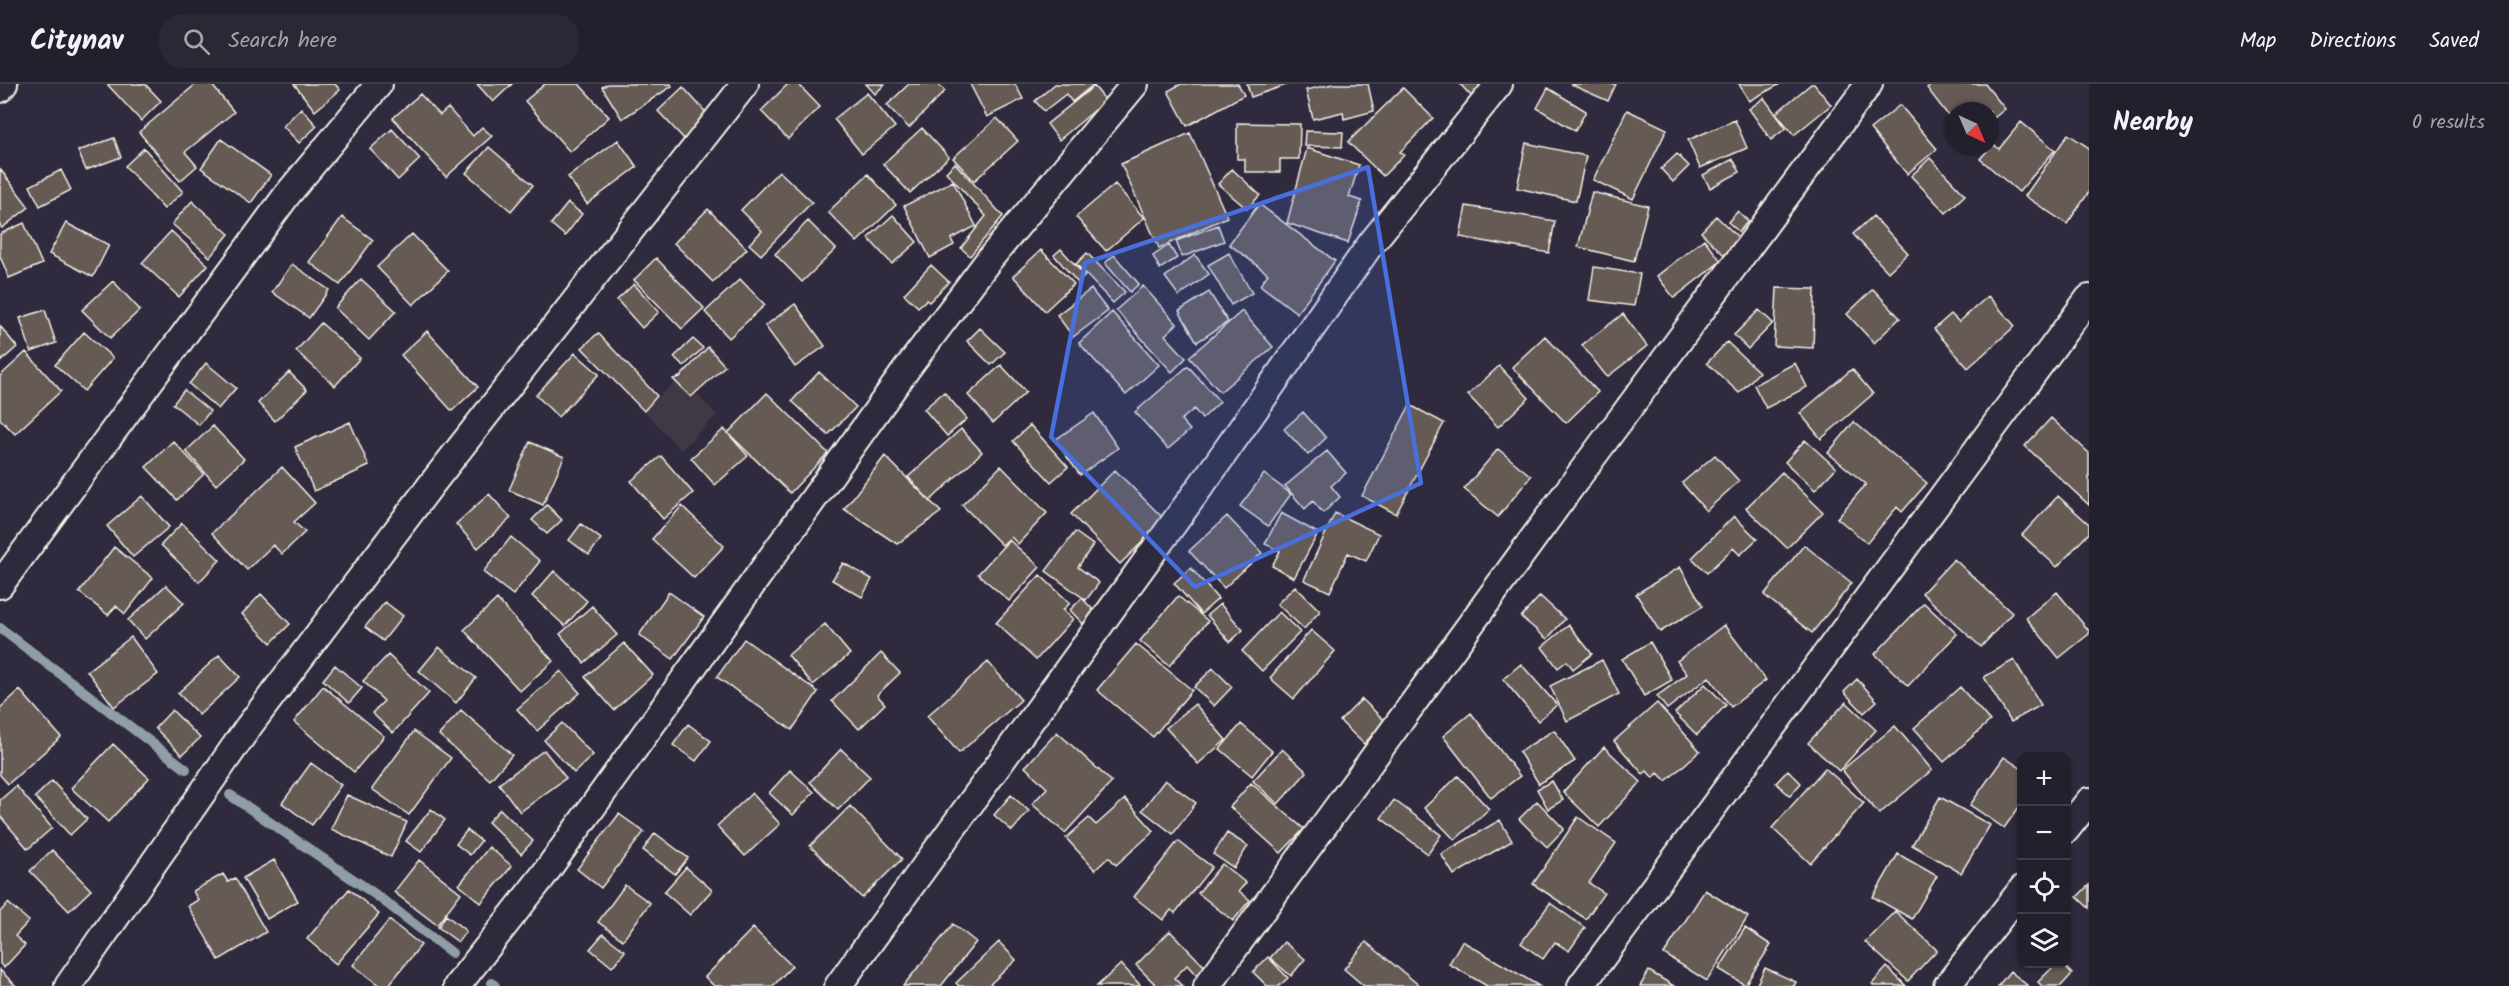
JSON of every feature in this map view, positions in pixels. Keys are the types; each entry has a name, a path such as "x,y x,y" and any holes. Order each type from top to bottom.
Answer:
{"street":[{"path":"0,89 4,84"},
{"path":"0,585 287,195 379,84"},
{"path":"68,986 270,699 431,485 745,84"},
{"path":"457,986 543,876 906,369 988,261 1135,84"},
{"path":"838,986 1215,465 1370,245 1499,84"},
{"path":"1207,986 1579,476 1869,84"},
{"path":"1581,986 2089,298"},
{"path":"2071,825 2089,801"},
{"path":"1947,986 2017,895"}],"highlighted area":[{"path":"1368,167 1421,483 1195,587 1051,437 1085,263"}],"shaded area":[{"path":"680,377 717,415 681,450 644,411"}],"building":[{"path":"107,84 145,84 161,101 141,121"},
{"path":"196,84 211,84 234,112 185,152 197,166 180,181 139,132"},
{"path":"294,84 335,84 340,90 315,111"},
{"path":"477,84 512,84 493,102"},
{"path":"545,84 579,84 609,117 570,152 525,101"},
{"path":"608,84 671,84 672,86 622,119 602,87"},
{"path":"788,84 798,84 820,107 788,139 761,111"},
{"path":"866,84 885,84 875,94"},
{"path":"909,84 938,84 945,91 909,128 887,105"},
{"path":"970,84 1015,84 1023,99 987,117"},
{"path":"1055,84 1094,84 1072,102 1066,94 1044,111 1035,101"},
{"path":"1181,84 1238,84 1244,95 1187,126 1168,91"},
{"path":"1247,84 1289,84 1251,97"},
{"path":"1333,84 1368,84 1374,111 1344,119 1343,112 1313,119 1306,90"},
{"path":"1460,84 1486,84 1472,97"},
{"path":"1570,84 1616,84 1608,101"},
{"path":"1739,84 1780,84 1749,101"},
{"path":"1811,84 1814,84 1831,105 1794,135 1776,113"},
{"path":"1932,84 1985,84 2005,109 1999,114 1999,102 1945,102 1945,111 1927,88"},
{"path":"1094,86 1106,101 1059,140 1047,124"},
{"path":"683,87 710,117 685,140 658,111"},
{"path":"1403,88 1433,118 1400,152 1404,155 1383,176 1348,142"},
{"path":"1548,88 1586,111 1575,131 1537,108"},
{"path":"867,93 895,127 862,154 834,119"},
{"path":"420,94 440,115 448,108 473,136 482,127 492,136 446,177 393,118"},
{"path":"1764,98 1786,128 1771,140 1749,109"},
{"path":"1900,105 1937,149 1907,174 1870,129"},
{"path":"301,108 317,126 299,143 283,126"},
{"path":"1627,110 1667,129 1633,199 1593,180"},
{"path":"997,118 1018,141 974,181 953,158"},
{"path":"1735,120 1747,148 1700,168 1688,140"},
{"path":"2021,122 2055,150 2019,192 1980,159 1983,156 1999,156 1999,149"},
{"path":"1237,123 1300,124 1299,159 1280,159 1280,172 1245,172 1245,159 1237,159"},
{"path":"922,128 949,157 910,193 883,164"},
{"path":"392,129 420,159 398,180 370,149"},
{"path":"1305,131 1343,132 1342,147 1304,146"},
{"path":"1190,133 1227,217 1159,248 1121,164"},
{"path":"2068,134 2089,148 2089,192 2067,224 2025,196"},
{"path":"114,138 121,157 86,170 78,151"},
{"path":"221,139 271,175 251,203 201,168"},
{"path":"618,140 637,167 587,204 568,177"},
{"path":"1526,143 1586,156 1576,201 1517,188"},
{"path":"489,147 533,185 511,211 466,173"},
{"path":"144,148 183,192 164,209 125,166"},
{"path":"1307,148 1359,165 1349,197 1362,201 1348,243 1287,223"},
{"path":"1677,154 1689,166 1673,182 1661,169"},
{"path":"1930,158 1965,195 1946,213 1911,176"},
{"path":"1733,159 1740,172 1710,188 1703,175"},
{"path":"955,163 1003,216 970,256 961,248 986,216 946,172"},
{"path":"0,169 29,207 2,228 0,226"},
{"path":"1232,169 1260,195 1247,209 1218,184"},
{"path":"61,170 71,190 40,206 30,186"},
{"path":"779,171 812,202 761,255 749,244 762,231 741,210"},
{"path":"868,174 896,205 857,242 828,212"},
{"path":"953,181 976,226 951,239 954,245 930,258 904,206"},
{"path":"1115,184 1144,218 1106,251 1076,217"},
{"path":"1592,192 1648,206 1634,261 1578,247"},
{"path":"192,201 229,234 210,257 172,224"},
{"path":"568,203 582,214 565,236 551,224"},
{"path":"1259,204 1335,261 1297,313 1260,285 1268,274 1229,244"},
{"path":"1466,206 1555,221 1549,253 1460,237"},
{"path":"708,209 747,249 713,282 674,243"},
{"path":"1738,211 1748,221 1739,232 1728,222"},
{"path":"893,215 917,242 892,264 868,238"},
{"path":"1716,216 1740,239 1724,255 1701,232"},
{"path":"1873,216 1908,253 1888,272 1853,234"},
{"path":"342,217 373,240 340,285 309,262"},
{"path":"808,221 836,249 802,282 775,254"},
{"path":"24,223 42,264 9,278 0,256 0,234"},
{"path":"66,223 109,245 93,277 49,254"},
{"path":"1218,225 1224,241 1182,257 1176,241"},
{"path":"171,231 208,265 179,297 142,263"},
{"path":"412,234 448,271 413,305 377,267"},
{"path":"1704,239 1721,261 1674,298 1657,276"},
{"path":"1169,245 1177,258 1160,269 1153,256"},
{"path":"1061,249 1085,276 1078,283 1054,255"},
{"path":"1041,250 1074,284 1045,311 1013,276"},
{"path":"1087,253 1125,292 1113,303 1076,264"},
{"path":"1229,253 1252,293 1231,305 1208,265"},
{"path":"1114,255 1139,284 1130,292 1105,263"},
{"path":"1195,255 1209,274 1179,296 1165,277"},
{"path":"656,258 704,308 682,329 634,280"},
{"path":"292,264 329,290 309,318 272,292"},
{"path":"931,265 949,282 929,302 926,300 918,307 904,294"},
{"path":"1594,267 1640,274 1634,306 1589,300"},
{"path":"361,279 396,311 369,340 335,308"},
{"path":"740,279 765,305 729,338 705,312"},
{"path":"113,281 140,310 110,338 82,310"},
{"path":"634,284 659,312 642,328 617,300"},
{"path":"1143,286 1177,324 1165,335 1186,358 1172,372 1116,310"},
{"path":"1777,288 1815,289 1813,348 1774,346"},
{"path":"1091,289 1108,311 1073,337 1057,315"},
{"path":"1873,289 1900,318 1874,343 1847,314"},
{"path":"1209,292 1228,322 1197,342 1179,311"},
{"path":"1988,296 2015,326 1968,368 1934,329 1951,314 1959,322"},
{"path":"795,304 825,346 795,367 765,326"},
{"path":"45,310 56,343 31,352 20,318"},
{"path":"1759,310 1773,323 1748,349 1734,335"},
{"path":"1242,311 1273,347 1220,392 1189,357"},
{"path":"1112,312 1159,365 1126,395 1079,343"},
{"path":"1623,314 1647,346 1607,377 1582,345"},
{"path":"321,323 360,358 335,386 296,351"},
{"path":"0,326 17,347 0,362"},
{"path":"980,328 1005,352 991,365 967,341"},
{"path":"427,331 478,387 452,411 401,355"},
{"path":"84,332 113,358 84,391 55,365"},
{"path":"598,333 657,396 644,411 582,348"},
{"path":"1545,336 1598,392 1566,423 1512,367"},
{"path":"693,339 703,348 684,366 674,357"},
{"path":"1727,342 1759,372 1739,393 1707,363"},
{"path":"708,347 725,366 691,397 673,379 680,377"},
{"path":"26,352 61,391 15,434 0,419 0,376"},
{"path":"575,353 599,374 558,417 536,395"},
{"path":"206,363 236,388 218,409 189,384"},
{"path":"1795,363 1807,387 1766,408 1754,385"},
{"path":"1001,365 1026,392 993,423 968,395"},
{"path":"1188,366 1220,402 1202,419 1194,409 1181,420 1190,430 1168,449 1135,412"},
{"path":"1499,366 1529,398 1498,427 1468,395"},
{"path":"1852,369 1873,394 1821,439 1800,413"},
{"path":"289,372 307,390 275,421 258,403"},
{"path":"819,372 856,407 828,435 792,401"},
{"path":"184,390 210,411 199,425 173,404"},
{"path":"944,392 967,419 947,436 924,409"},
{"path":"767,393 828,453 790,493 728,433"},
{"path":"1410,405 1444,423 1396,514 1362,496"},
{"path":"1303,412 1326,438 1308,455 1284,429"},
{"path":"1094,413 1118,448 1080,475 1055,440"},
{"path":"2051,418 2089,453 2089,505 2025,446"},
{"path":"350,422 369,466 314,491 295,447"},
{"path":"1854,422 1927,483 1902,512 1897,507 1867,543 1837,518 1866,484 1828,453"},
{"path":"1030,425 1068,467 1051,482 1013,441"},
{"path":"213,426 244,459 216,485 186,451"},
{"path":"724,429 748,456 715,485 691,458"},
{"path":"961,429 982,452 930,501 908,477"},
{"path":"1805,440 1836,468 1815,490 1785,462"},
{"path":"173,441 204,474 177,500 146,467"},
{"path":"530,442 564,457 543,505 509,490"},
{"path":"1498,449 1531,476 1498,517 1464,489"},
{"path":"1327,451 1346,473 1331,486 1340,497 1323,513 1313,501 1305,509 1285,486"},
{"path":"1715,455 1739,481 1706,511 1682,483"},
{"path":"661,456 693,493 663,519 631,481"},
{"path":"885,456 941,512 897,544 844,509"},
{"path":"1001,466 1047,513 1018,544 1011,537 1002,545 962,505"},
{"path":"282,467 315,503 294,522 305,532 282,554 273,545 247,570 212,533"},
{"path":"1115,470 1165,520 1120,564 1071,514"},
{"path":"1782,472 1823,512 1787,548 1746,508"},
{"path":"1264,474 1291,494 1268,526 1240,506"},
{"path":"489,494 511,518 478,548 456,524"},
{"path":"142,496 169,527 133,557 107,526"},
{"path":"2058,496 2089,524 2089,533 2057,567 2022,535"},
{"path":"547,505 562,520 547,534 532,520"},
{"path":"682,506 724,546 694,578 652,539"},
{"path":"1281,513 1318,533 1294,578 1272,566 1280,551 1265,544"},
{"path":"1335,513 1379,534 1366,561 1348,553 1330,592 1304,580"},
{"path":"1227,516 1262,553 1224,588 1189,551"},
{"path":"1734,516 1757,539 1740,555 1733,548 1707,573 1692,558"},
{"path":"182,523 220,560 199,582 161,545"},
{"path":"581,524 601,539 589,555 569,540"},
{"path":"1075,532 1093,545 1078,567 1099,583 1086,600 1046,571"},
{"path":"511,537 540,561 513,595 483,572"},
{"path":"1009,540 1040,567 1009,601 978,574"},
{"path":"1804,545 1852,583 1812,633 1764,595"},
{"path":"114,547 153,578 125,614 116,606 108,615 79,592"},
{"path":"1954,559 2012,613 1981,647 1922,593"},
{"path":"843,563 872,579 862,597 832,580"},
{"path":"1680,567 1703,606 1660,632 1636,594"},
{"path":"1191,568 1218,599 1201,614 1174,583"},
{"path":"554,571 587,601 565,626 532,596"},
{"path":"1040,575 1070,603 1063,610 1073,619 1036,660 996,623"},
{"path":"166,585 184,603 145,639 128,620"},
{"path":"1295,586 1320,611 1304,629 1277,604"},
{"path":"669,592 704,617 673,659 639,635"},
{"path":"2057,592 2089,631 2089,634 2059,658 2026,618"},
{"path":"261,594 290,624 271,643 242,614"},
{"path":"1178,596 1208,621 1169,666 1140,641"},
{"path":"1540,596 1565,619 1547,639 1521,617"},
{"path":"1082,598 1095,612 1083,624 1070,610"},
{"path":"497,599 553,661 520,691 464,630"},
{"path":"385,602 403,616 383,641 365,627"},
{"path":"1924,603 1957,634 1908,686 1875,654"},
{"path":"1220,604 1243,630 1230,642 1207,615"},
{"path":"592,606 617,635 584,663 560,634"},
{"path":"1279,612 1300,632 1262,671 1242,651"},
{"path":"825,624 850,654 813,685 788,655"},
{"path":"1569,625 1592,654 1573,669 1567,661 1558,668 1542,647"},
{"path":"1724,625 1766,680 1731,707 1709,677 1667,709 1657,696 1687,674 1677,661"},
{"path":"1311,630 1335,651 1294,699 1270,678"},
{"path":"131,637 158,674 114,707 87,671"},
{"path":"744,639 818,692 792,730 717,677"},
{"path":"1650,642 1672,680 1644,696 1622,659"},
{"path":"624,643 653,675 614,710 585,677"},
{"path":"1136,644 1192,690 1153,737 1097,690"},
{"path":"439,647 476,678 456,703 419,671"},
{"path":"881,653 900,673 877,695 885,704 859,729 832,701"},
{"path":"219,655 240,677 199,715 178,693"},
{"path":"388,655 429,693 393,733 372,713 384,701 363,681"},
{"path":"1602,660 1619,694 1567,721 1550,686"},
{"path":"2014,660 2041,705 2011,722 1984,677"},
{"path":"988,662 1021,700 959,753 927,716"},
{"path":"1521,664 1557,705 1538,721 1503,679"},
{"path":"335,665 362,688 349,703 323,680"},
{"path":"1213,668 1232,687 1214,706 1194,687"},
{"path":"561,671 580,693 537,731 517,709"},
{"path":"1857,679 1877,701 1864,713 1844,692"},
{"path":"1705,684 1726,705 1697,735 1675,713"},
{"path":"323,686 384,736 354,772 294,722"},
{"path":"1960,687 1990,721 1944,762 1914,728"},
{"path":"20,690 61,737 8,784 0,775 0,708"},
{"path":"1362,699 1385,721 1364,744 1340,721"},
{"path":"1846,702 1876,730 1839,771 1808,743"},
{"path":"1657,703 1700,751 1666,781 1658,773 1653,778 1647,771 1643,774 1614,741"},
{"path":"1195,704 1226,740 1198,764 1166,728"},
{"path":"172,710 200,738 182,755 155,728"},
{"path":"461,710 512,755 490,780 439,735"},
{"path":"1471,713 1520,776 1491,798 1443,736"},
{"path":"562,723 593,755 574,773 544,740"},
{"path":"688,724 711,741 696,761 673,745"},
{"path":"1241,724 1272,751 1252,776 1220,749"},
{"path":"1895,726 1932,770 1879,814 1842,770"},
{"path":"1554,730 1575,761 1539,784 1519,752"},
{"path":"414,731 451,758 409,815 372,789"},
{"path":"1057,732 1112,782 1065,833 1032,804 1047,788 1025,767"},
{"path":"113,744 149,778 108,822 71,788"},
{"path":"1604,747 1641,782 1599,827 1563,792"},
{"path":"841,749 870,777 838,810 810,782"},
{"path":"1282,749 1307,772 1278,804 1253,781"},
{"path":"544,750 566,778 520,812 499,784"},
{"path":"2004,757 2017,766 2017,810 2004,828 1970,805"},
{"path":"311,763 341,785 312,825 282,803"},
{"path":"1825,768 1864,803 1810,863 1772,828"},
{"path":"790,770 814,792 793,815 769,793"},
{"path":"1788,770 1801,783 1790,796 1776,783"},
{"path":"1458,776 1489,809 1455,840 1424,808"},
{"path":"1165,780 1196,803 1173,834 1142,810"},
{"path":"52,781 87,819 70,835 35,797"},
{"path":"1552,781 1563,800 1548,809 1537,789"},
{"path":"1251,783 1304,829 1281,853 1230,807"},
{"path":"16,786 52,828 28,849 0,816 0,800"},
{"path":"752,793 780,824 745,856 717,826"},
{"path":"347,795 407,822 391,857 331,829"},
{"path":"1011,795 1029,811 1012,831 994,815"},
{"path":"1940,797 1990,825 1961,873 1912,845"},
{"path":"1125,799 1154,831 1116,865 1109,857 1095,870 1066,838 1089,818 1096,825"},
{"path":"1394,800 1441,835 1428,854 1381,818"},
{"path":"1537,801 1564,829 1547,847 1519,819"},
{"path":"850,806 902,859 862,898 810,846"},
{"path":"431,809 445,820 421,852 406,841"},
{"path":"500,809 533,841 521,854 488,822"},
{"path":"619,814 644,832 601,888 577,869"},
{"path":"1578,817 1616,843 1589,883 1604,893 1586,919 1533,884"},
{"path":"1500,820 1512,841 1454,875 1441,854"},
{"path":"467,830 481,841 470,855 456,844"},
{"path":"655,833 688,858 675,874 643,850"},
{"path":"1227,833 1248,846 1234,868 1213,854"},
{"path":"1178,841 1212,867 1175,913 1171,910 1163,920 1134,897"},
{"path":"489,847 512,866 481,903 459,885"},
{"path":"52,850 91,890 69,911 30,871"},
{"path":"1898,854 1937,876 1912,919 1873,897"},
{"path":"274,860 298,901 267,919 243,878"},
{"path":"419,860 461,893 437,925 394,892"},
{"path":"1222,864 1246,883 1239,891 1250,900 1233,921 1198,893"},
{"path":"686,867 712,890 690,915 664,892"},
{"path":"223,874 228,882 235,878 266,932 219,960 188,906 198,900 193,891"},
{"path":"625,885 650,903 623,940 598,922"},
{"path":"2089,885 2089,908 2077,897"},
{"path":"349,889 379,914 336,964 307,939"},
{"path":"1705,890 1748,917 1707,981 1664,954"},
{"path":"8,903 29,921 15,936 25,945 4,968 0,964 0,912"},
{"path":"1550,903 1585,928 1569,951 1555,942 1543,959 1521,943"},
{"path":"1895,911 1937,950 1908,981 1865,942"},
{"path":"446,915 466,931 458,942 438,927"},
{"path":"389,920 421,945 388,986 380,986 353,965"},
{"path":"953,924 976,942 941,986 903,986"},
{"path":"753,928 792,966 773,986 714,986 705,977"},
{"path":"1745,928 1771,945 1745,985 1719,969"},
{"path":"1170,931 1207,969 1198,977 1187,965 1174,978 1182,986 1157,986 1136,965"},
{"path":"603,934 625,951 612,967 590,949"},
{"path":"1462,941 1539,986 1487,986 1449,964"},
{"path":"999,942 1016,960 988,986 959,986 956,983"},
{"path":"1284,942 1305,959 1291,976 1270,958"},
{"path":"1366,942 1420,986 1364,986 1344,969"},
{"path":"1268,957 1288,978 1279,986 1267,986 1253,972"},
{"path":"1121,964 1141,986 1097,986"},
{"path":"1887,967 1906,986 1874,986 1872,984"},
{"path":"1765,968 1796,982 1794,986 1756,986"},
{"path":"2052,968 2066,968 2072,974 2061,986 2042,986 2038,982"},
{"path":"0,970 16,986 0,986"},
{"path":"1649,971 1674,986 1640,986"},
{"path":"2010,971 2028,986 1998,986"}],"waterway":[{"path":"0,628 186,769"},
{"path":"230,795 376,895 452,953"},
{"path":"492,983 495,986"}]}
